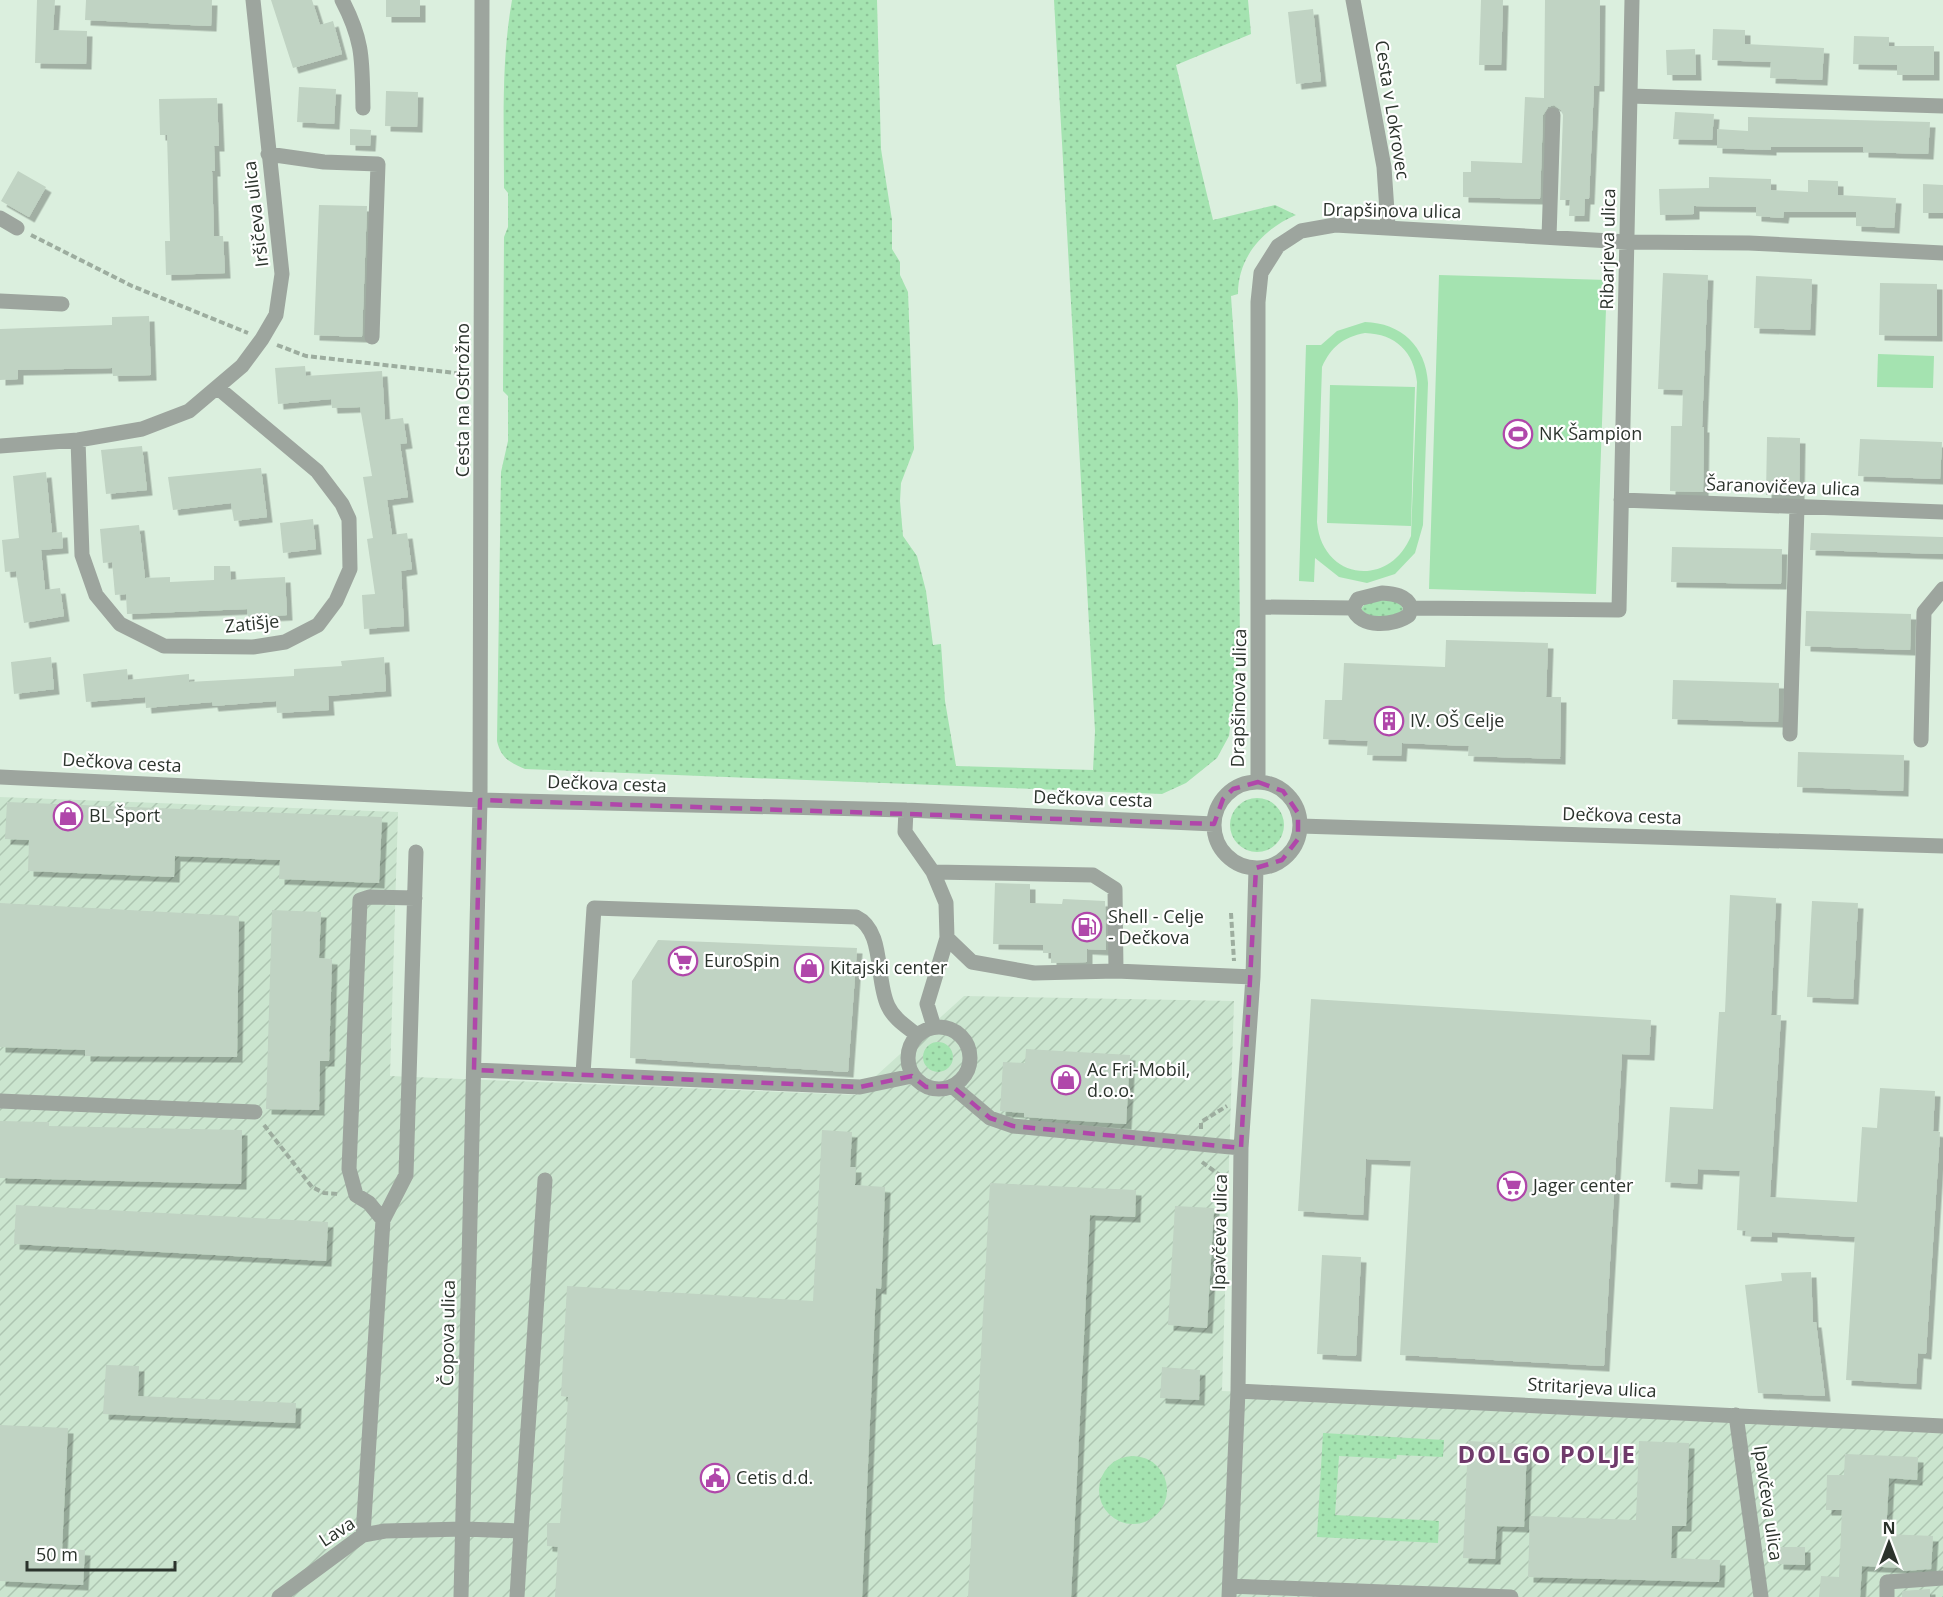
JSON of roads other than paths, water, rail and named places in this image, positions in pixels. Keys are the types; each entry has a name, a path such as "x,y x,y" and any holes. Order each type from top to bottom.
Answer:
{"street":[{"name":"Iršičeva ulica","path":"0,447 78,440 142,429 189,411 242,366 276,315 282,274 253,0"},
{"path":"342,0 354,23 362,48 363,108"},
{"name":"Cesta na Ostrožno","path":"474,1070 480,800 482,0"},
{"name":"Cesta v Lokrovec","path":"1353,0 1384,167 1388,226"},
{"name":"Ribarjeva ulica","path":"1411,608 1619,610 1632,0"},
{"path":"1630,96 1943,106"},
{"path":"1549,237 1553,115"},
{"path":"268,154 324,162 378,164 372,337"},
{"path":"0,218 16,228"},
{"name":"Drapšinova ulica","path":"1258,782 1260,607 1258,302 1261,273 1278,246 1301,231 1335,225 1388,226 1628,242 1749,243 1943,253"},
{"path":"0,301 62,304"},
{"name":"Zatišje","path":"78,440 82,555 96,595 120,624 164,646 252,647 285,642 318,625 336,601 350,569 349,519 342,504 317,471 218,388"},
{"name":"Šaranovičeva ulica","path":"1621,500 1943,512"},
{"path":"1790,734 1797,507"},
{"path":"1921,740 1924,612 1943,589"},
{"path":"1260,607 1353,608 1363,620 1382,623 1402,620 1409,615 1411,608 1404,597 1382,593 1362,597 1353,608"},
{"name":"Dečkova cesta","path":"0,777 480,800 906,810 1214,824"},
{"path":"1258,782 1283,791 1299,813 1300,826 1298,839 1286,856 1270,866 1256,868 1231,859 1216,837 1214,824 1223,799 1233,789 1258,782"},
{"path":"906,810 905,832 933,872 946,903 947,938 927,1004 934,1027"},
{"name":"Dečkova cesta","path":"1300,826 1943,846"},
{"path":"363,1534 383,1220 406,1175 416,852"},
{"name":"Ipavčeva ulica","path":"1230,1592 1238,1391 1241,1148 1252,977 1256,868"},
{"path":"933,872 1093,875 1115,889 1116,971"},
{"path":"383,1220 369,1203 356,1195 349,1169 360,900 369,897 416,898"},
{"path":"583,1074 594,908 856,917 867,922 872,932 881,987 887,1006 896,1019 917,1035"},
{"path":"947,938 972,962 1034,973 1116,971 1252,977"},
{"path":"934,1027 943,1027 959,1034 969,1049 970,1058 965,1075 952,1086 944,1089 926,1087 912,1076 907,1059 912,1042 917,1035 934,1027"},
{"path":"474,1070 860,1087 912,1076"},
{"name":"Čopova ulica","path":"461,1597 474,1070"},
{"path":"952,1086 990,1118 1013,1126 1241,1148"},
{"path":"0,1101 255,1112"},
{"path":"517,1597 545,1180"},
{"name":"Stritarjeva ulica","path":"1238,1391 1943,1426"},
{"name":"Ipavčeva ulica","path":"1736,1415 1761,1597"},
{"name":"Lava","path":"279,1597 363,1534 385,1531 463,1529 520,1531"},
{"path":"1887,1597 1887,1582 1943,1578"},
{"path":"1230,1592 1511,1597"}],"place":[{"name":"NK Šampion","path":"1518,434"},
{"name":"IV. OŠ Celje","path":"1389,721"},
{"name":"BL Šport","path":"68,816"},
{"name":"Shell - Celje - Dečkova","path":"1087,927"},
{"name":"EuroSpin","path":"683,961"},
{"name":"Kitajski center","path":"809,968"},
{"name":"Ac Fri-Mobil, d.o.o.","path":"1066,1080"},
{"name":"Jager center","path":"1512,1186"},
{"name":"Cetis d.d.","path":"715,1478"}],"district":[{"name":"DOLGO POLJE","path":"1547,1455"}]}
